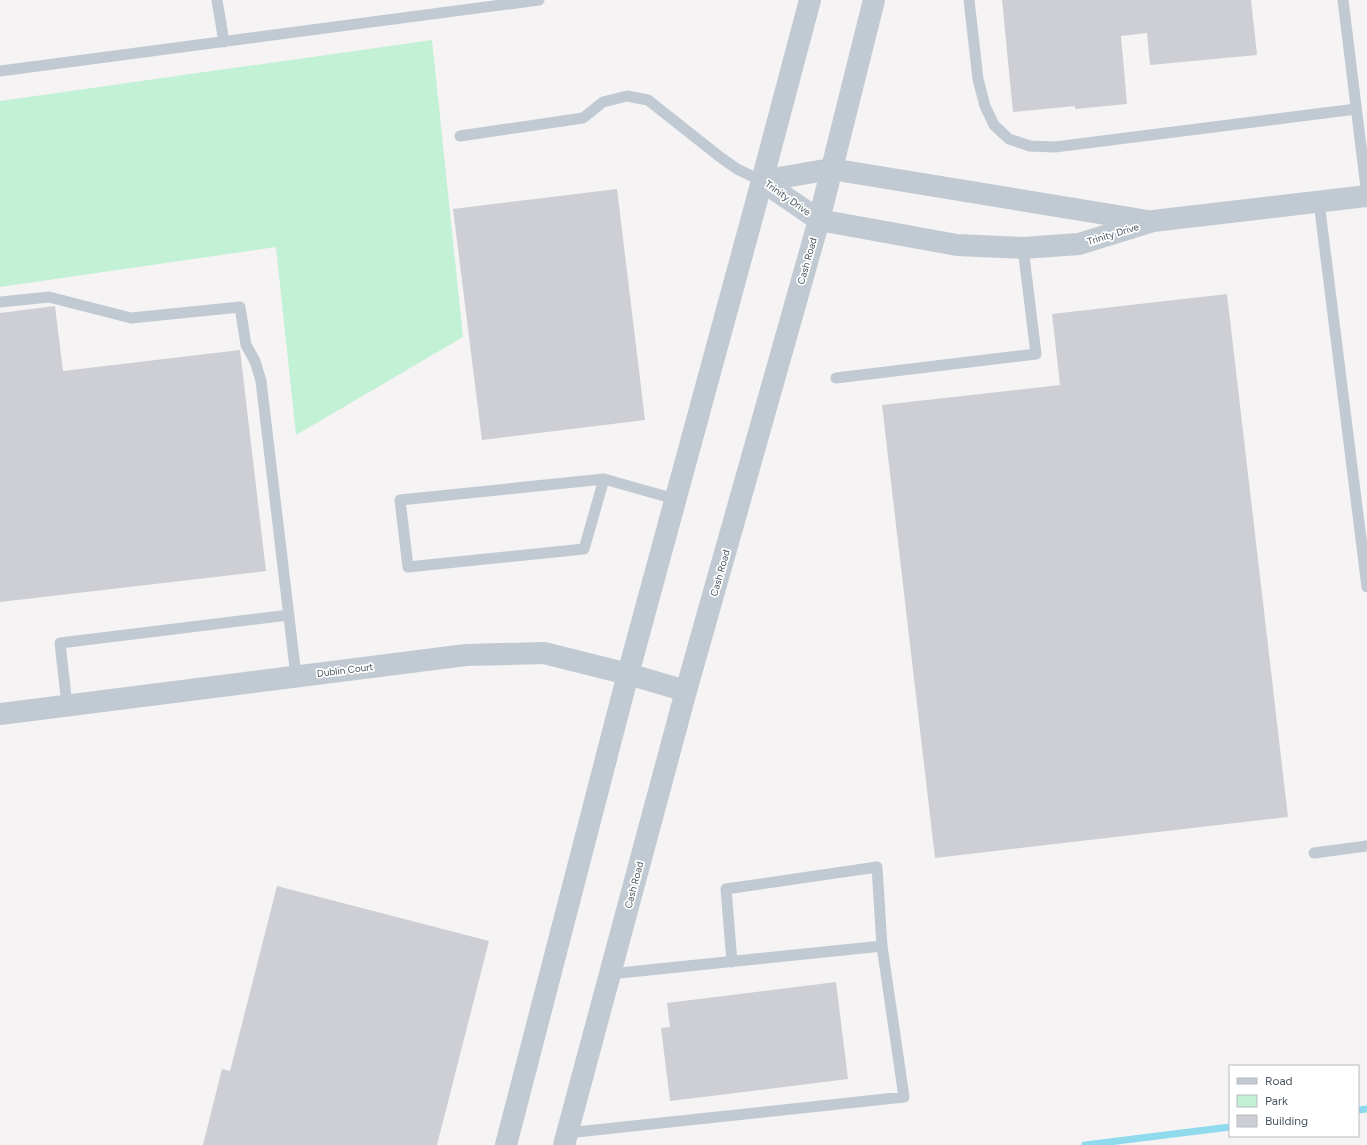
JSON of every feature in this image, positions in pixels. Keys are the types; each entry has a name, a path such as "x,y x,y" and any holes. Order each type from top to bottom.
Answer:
{"street":[{"path":"506,1145 628,674 810,0"},
{"name":"Cash Road","path":"566,1139 686,691 819,220 874,0"},
{"name":"Trinity Drive","path":"762,181 831,169 1153,221"},
{"name":"Trinity Drive","path":"762,181 819,220 957,244 1023,248 1079,244 1153,221 1367,196"},
{"name":"Dublin Court","path":"0,714 466,655 544,652 686,691"}],"lane":[{"path":"217,0 224,42"},
{"path":"0,71 224,42 464,5 538,0"},
{"path":"969,0 978,79 985,106 994,126 1009,139 1030,146 1055,147 1356,109"},
{"path":"1343,0 1367,196"},
{"path":"460,136 583,118 604,102 627,96 648,100 720,157 738,169 762,181"},
{"path":"1319,202 1367,586"},
{"path":"836,378 1036,354 1023,248"},
{"path":"0,302 49,297 131,318 240,307 246,345 255,361 260,382 296,676"},
{"path":"604,479 584,549 408,567 400,500 604,479 675,499"},
{"path":"67,705 60,643 289,615"},
{"path":"1314,853 1367,846"},
{"path":"566,1139 904,1097 882,946 877,867 726,889 732,962"},
{"path":"610,974 882,946"}],"green space":[{"path":"432,40 463,337 296,435 276,247 0,287 0,101"}],"building":[{"path":"1002,0 1251,0 1257,55 1150,65 1147,33 1121,36 1127,104 1075,109 1075,106 1013,112"},
{"path":"617,189 645,420 482,440 453,209"},
{"path":"1227,294 1288,817 935,858 882,405 1060,385 1052,314"},
{"path":"55,306 63,371 240,350 266,571 0,602 0,313"},
{"path":"277,886 489,941 437,1145 203,1145 222,1069 230,1071"},
{"path":"836,982 848,1079 670,1101 661,1028 670,1027 667,1003"}],"waterway":[{"path":"1359,1110 1367,1109"},
{"path":"1085,1145 1229,1127"}]}
